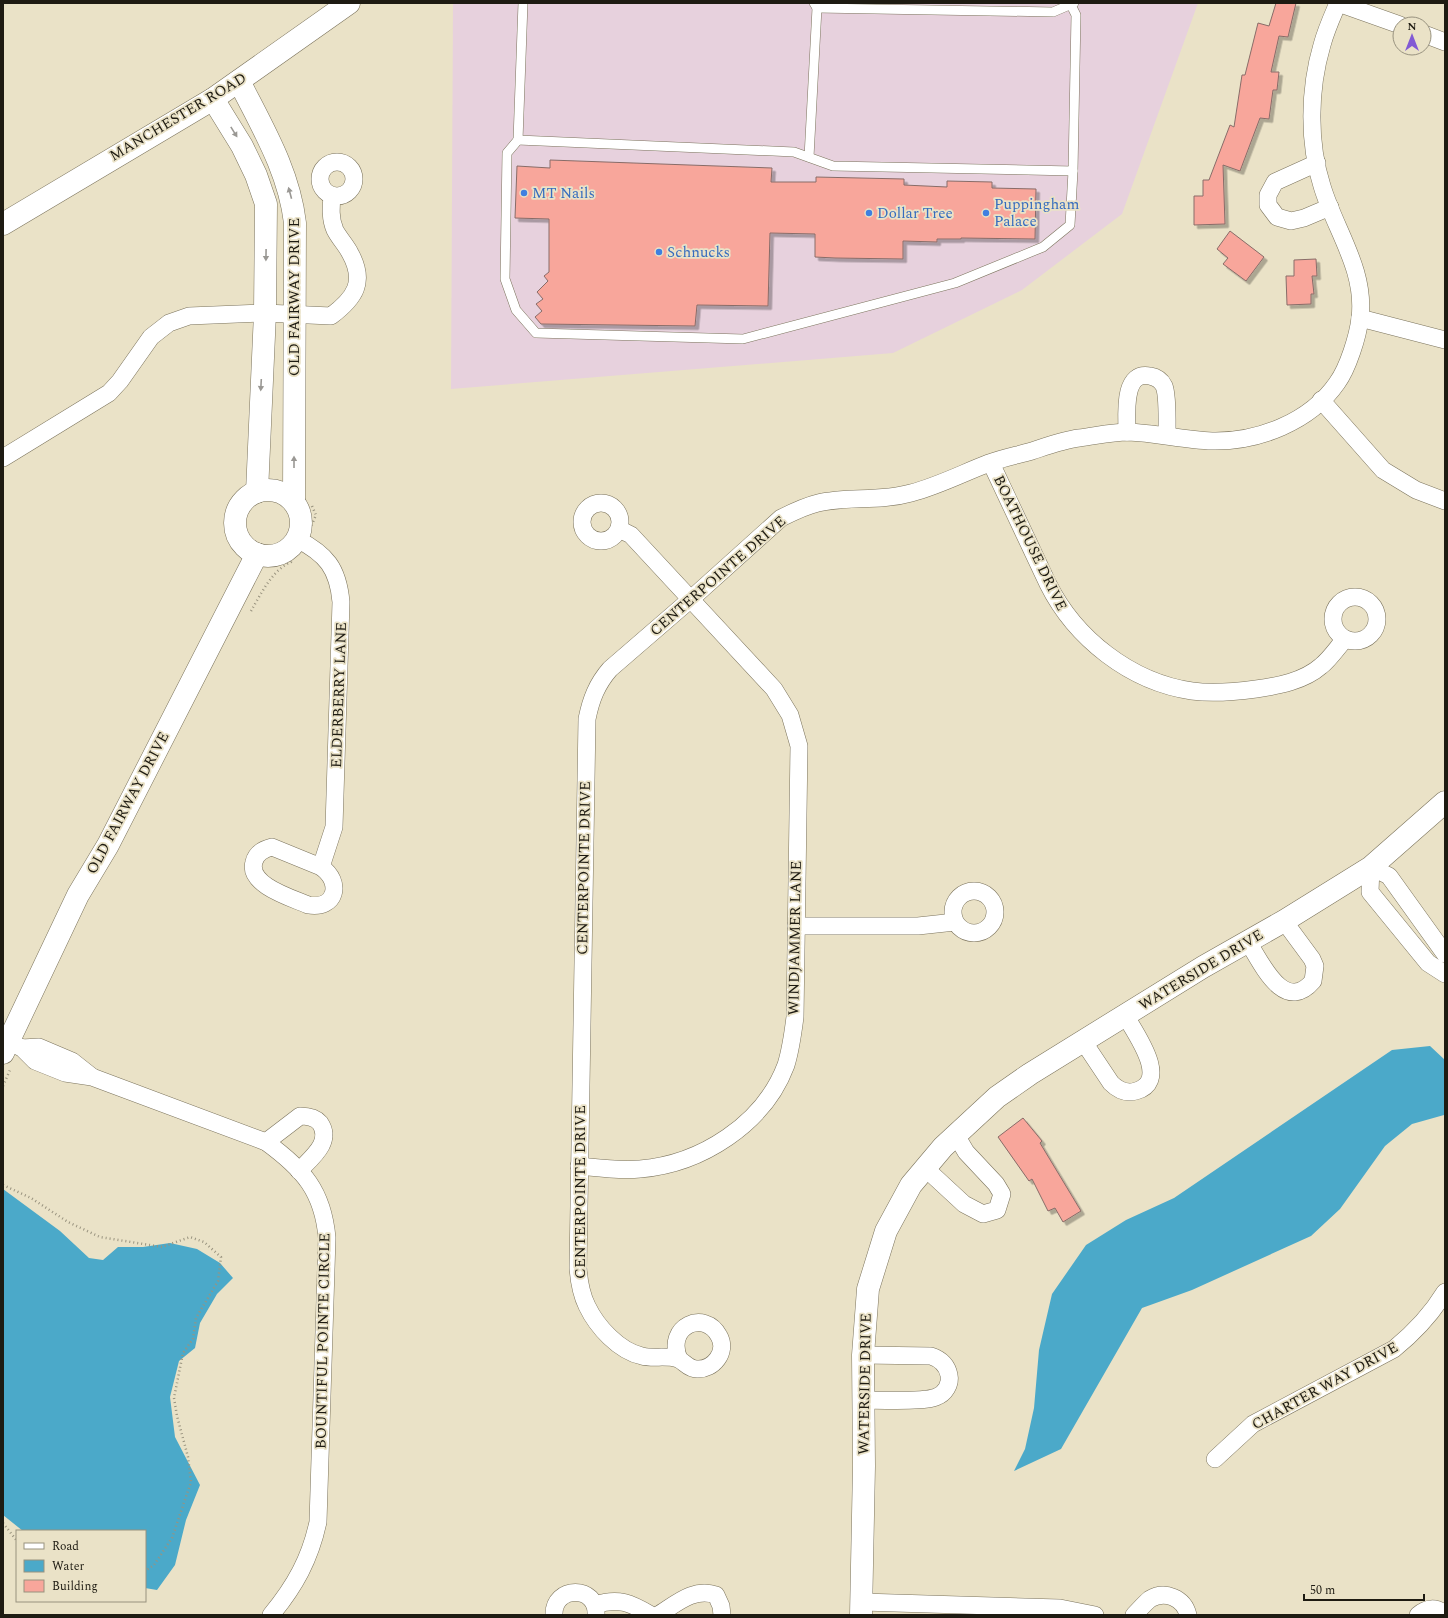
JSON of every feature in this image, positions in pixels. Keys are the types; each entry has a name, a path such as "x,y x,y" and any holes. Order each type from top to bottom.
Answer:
{"street":[{"name":"MANCHESTER ROAD","path":"3,224 213,99 349,3"},
{"path":"1338,3 1392,22"},
{"name":"CENTERPOINTE DRIVE","path":"679,1359 642,1356 622,1347 597,1322 587,1306 580,1286 578,1268 579,1166 587,719 594,693 599,682 610,669 781,518 797,510 818,503 839,500 876,500 931,488 991,463 1072,439 1127,432 1167,435 1211,441 1253,437 1294,422 1321,400 1338,383 1348,360 1360,318 1360,292 1356,273 1322,186 1314,143 1312,112 1315,80 1322,45 1338,3"},
{"path":"1432,37 1445,42"},
{"name":"OLD FAIRWAY DRIVE","path":"239,81 278,158 293,204 295,223 294,501 299,511 301,522 297,539"},
{"name":"OLD FAIRWAY DRIVE","path":"213,99 242,146 256,175 266,204 265,313 257,492"},
{"path":"1317,163 1275,182 1268,195 1268,205 1277,217 1291,221 1304,218 1330,207"},
{"path":"3,458 109,393 120,382 151,337 169,323 188,316 265,313 294,316 331,316 344,306 354,294 357,284 357,270 350,253 335,229 330,210 332,196"},
{"path":"1360,318 1445,340"},
{"path":"1127,432 1128,393 1130,385 1135,380 1147,375 1155,377 1164,387 1167,435"},
{"path":"1321,400 1383,470 1416,490 1445,501"},
{"name":"BOATHOUSE DRIVE","path":"991,463 1048,584 1057,602 1069,620 1084,636 1102,650 1124,666 1146,677 1165,684 1198,691 1218,693 1268,688 1294,682 1321,667 1345,639"},
{"path":"294,501 280,491 268,489 257,492 247,497 238,509 235,520 236,532 241,542 257,554 268,556 280,554 290,548 297,539"},
{"name":"WINDJAMMER LANE","path":"579,1166 640,1169 686,1158 708,1149 731,1136 759,1111 775,1088 786,1065 795,1017 799,746 790,715 774,689 631,534 619,529"},
{"name":"ELDERBERRY LANE","path":"297,539 309,545 331,566 337,575 341,602 334,827 321,867"},
{"name":"OLD FAIRWAY DRIVE","path":"8,1045 78,895 108,846 257,554"},
{"name":"WATERSIDE DRIVE","path":"861,1608 864,1466 863,1355 868,1289 886,1231 911,1185 924,1167 997,1097 1083,1041 1203,967 1284,921 1371,867 1445,802"},
{"path":"272,847 321,867 329,872 333,878 334,892 328,902 315,906 308,905 266,886 254,874 253,867 254,860 259,852 272,847"},
{"path":"1445,954 1389,876 1371,867 1370,892 1428,963 1445,974"},
{"path":"1248,942 1278,987 1292,993 1302,991 1313,981 1315,966 1312,959 1284,921"},
{"path":"796,926 918,926 955,922"},
{"path":"1083,1041 1111,1083 1117,1088 1124,1092 1132,1092 1144,1087 1152,1073 1151,1066 1125,1015"},
{"name":"BOUNTIFUL POINTE CIRCLE","path":"8,1045 35,1061 65,1072 92,1077 266,1142 280,1152 299,1170 318,1195 326,1223 327,1238 318,1522 314,1539 300,1576 271,1615"},
{"path":"266,1142 300,1116 313,1118 319,1122 323,1129 323,1142 299,1170"},
{"path":"924,1167 964,1204 983,1214 997,1210 1002,1194 996,1184 977,1166 966,1152 956,1135"},
{"name":"CHARTER WAY DRIVE","path":"1215,1459 1253,1424 1394,1349 1411,1336 1425,1321 1445,1292"},
{"path":"863,1355 931,1356 944,1363 949,1377 947,1388 936,1398 863,1400"},
{"path":"658,1615 695,1593 706,1591 716,1595 721,1606 722,1615"},
{"path":"554,1615 555,1605 560,1598 567,1593 575,1592 584,1593 590,1598 596,1610 609,1601 621,1602 636,1606 651,1615"},
{"path":"1134,1615 1150,1600 1158,1596 1167,1595 1176,1598 1182,1603 1188,1615"},
{"path":"861,1608 1060,1608 1095,1615"},
{"path":"1418,1615 1428,1609 1434,1609 1445,1614"}],"lane":[{"path":"523,3 518,140 507,153 505,279 516,310 536,333 743,339 955,283 1043,247 1070,225 1073,171 1076,15 1072,4 1053,12 815,5 809,157"},
{"path":"518,140 794,152 833,166 1073,171"}],"path":[{"path":"3,1185 31,1198 68,1222 100,1237 162,1247 190,1237 204,1242 221,1256 218,1281 196,1318 193,1338 184,1353 174,1398 180,1430 188,1457 191,1482 172,1538 154,1564 146,1570"},
{"path":"3,1523 16,1540"}],"shaded area":[{"path":"453,3 1198,3 1122,214 1022,290 893,353 451,389"}],"water":[{"path":"1430,1046 1445,1060 1444,1115 1412,1124 1385,1146 1340,1209 1311,1236 1192,1290 1142,1308 1061,1449 1014,1471 1025,1449 1034,1408 1039,1350 1052,1294 1086,1245 1126,1220 1174,1198 1392,1050"},
{"path":"3,1189 60,1231 89,1258 103,1260 118,1247 143,1247 170,1243 197,1249 220,1263 233,1278 217,1294 200,1323 195,1348 179,1361 170,1397 175,1437 200,1485 186,1520 175,1565 157,1590 146,1588 146,1530 22,1530 3,1515"}],"building":[{"path":"1276,3 1296,3 1288,37 1279,36 1271,72 1279,72 1277,90 1273,90 1269,119 1260,118 1240,171 1223,165 1225,224 1194,225 1194,196 1203,196 1203,180 1209,180 1230,125 1234,127 1242,75 1245,75 1258,23 1269,26"},
{"name":"Schnucks","path":"550,160 772,168 771,182 816,182 816,177 904,179 904,185 947,187 947,181 992,182 992,188 1036,189 1035,239 961,238 937,239 937,242 903,241 903,259 835,258 815,257 815,234 770,233 768,306 697,305 695,326 541,324 535,317 542,311 536,304 543,299 537,292 548,281 544,276 549,272 549,219 515,218 517,166 550,168"},
{"path":"1230,231 1264,257 1246,281 1223,264 1228,258 1217,249"},
{"path":"1316,259 1317,276 1312,276 1314,294 1311,294 1311,304 1287,305 1286,276 1294,276 1294,260"},
{"path":"1023,1118 1042,1141 1040,1143 1081,1211 1063,1222 1055,1208 1048,1211 1032,1179 1029,1181 998,1137"}],"place":[{"name":"MT Nails","path":"524,193"},
{"name":"Dollar Tree","path":"869,213"},
{"name":"Puppingham Palace","path":"986,213"},
{"name":"Schnucks","path":"659,252"}]}
